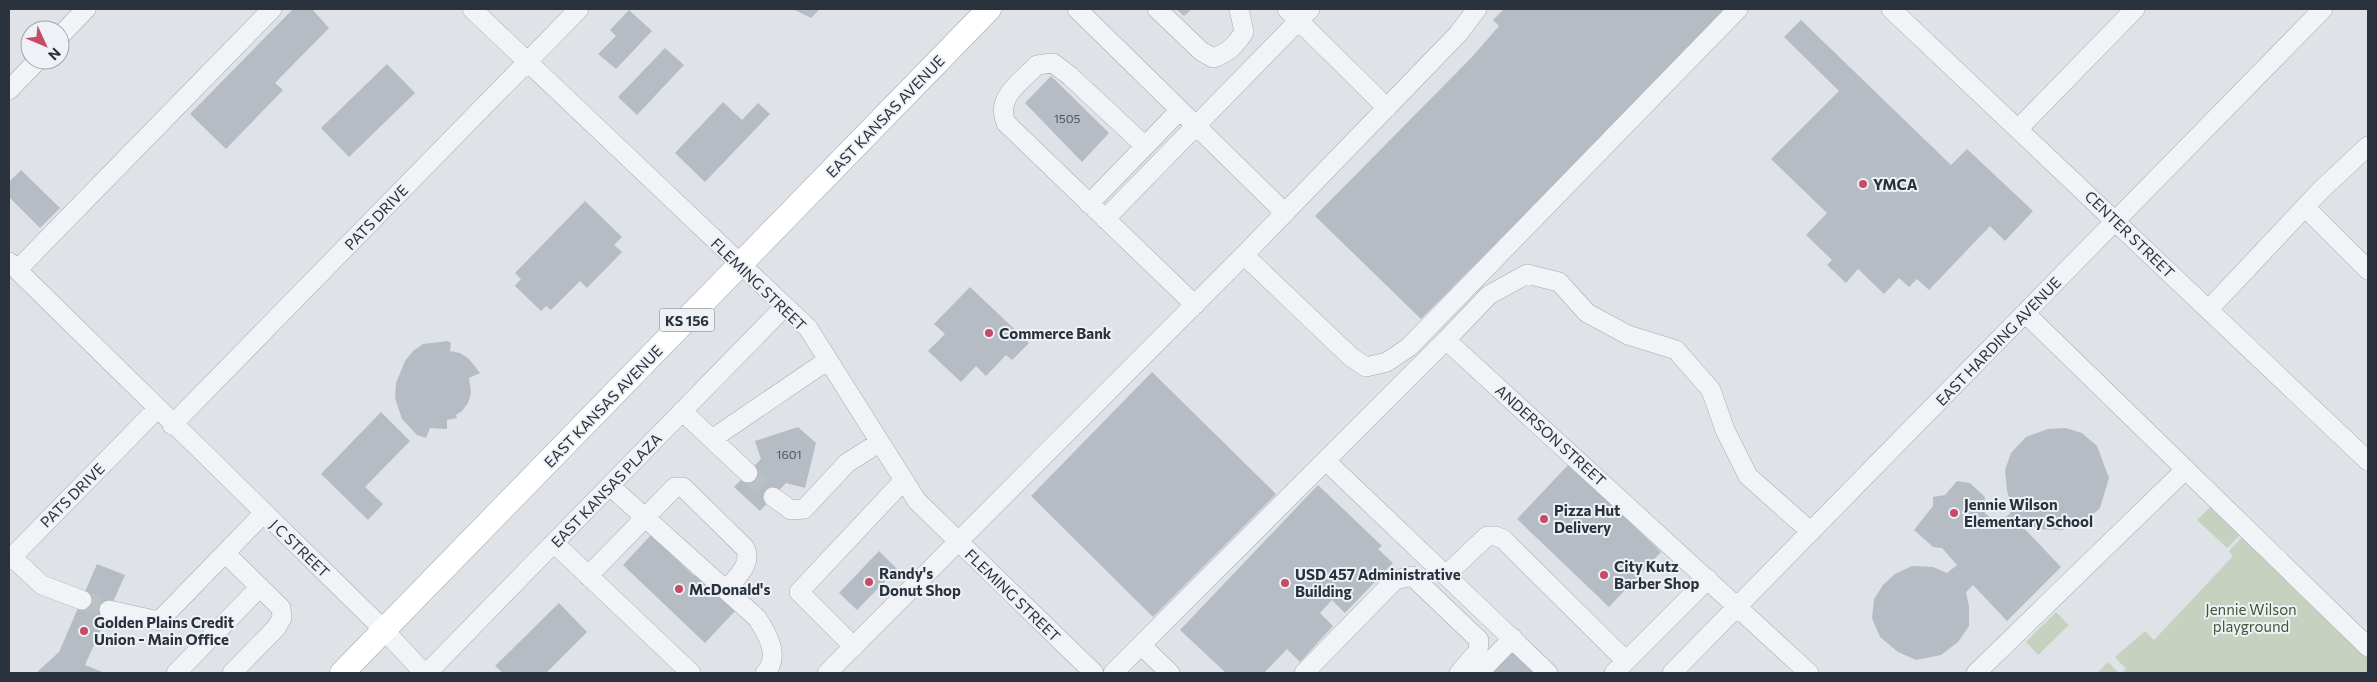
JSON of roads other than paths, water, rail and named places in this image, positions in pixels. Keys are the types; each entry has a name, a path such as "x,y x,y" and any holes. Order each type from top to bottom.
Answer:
{"main road":[{"name":"EAST KANSAS AVENUE","path":"342,673 989,9"}],"street":[{"path":"70,26 86,9"},
{"path":"157,410 13,266 272,9"},
{"name":"FLEMING STREET","path":"472,9 740,266 808,328 917,501 1094,673"},
{"name":"PATS DRIVE","path":"172,425 579,9"},
{"path":"1077,9 1285,214"},
{"path":"1157,9 1201,51 1213,58 1235,45 1244,32 1240,9"},
{"path":"827,673 1285,214 1458,34 1477,9"},
{"path":"1244,255 1351,357 1366,367 1388,362 1416,340 1738,9"},
{"name":"CENTER STREET","path":"1891,9 2368,461"},
{"path":"2018,129 2135,9"},
{"name":"EAST HARDING AVENUE","path":"1672,673 2323,9"},
{"path":"1104,219 1196,126 1299,13 1387,108"},
{"path":"1145,146 1060,67 1053,63 1038,65 1004,99 1002,113 1006,123 1104,219 1195,304"},
{"path":"9,90 28,70"},
{"path":"1089,204 1180,110"},
{"path":"2209,309 2305,207 2368,146"},
{"path":"2305,207 2368,270"},
{"path":"1113,673 1326,461 1489,295 1527,274 1559,282 1587,313 1628,335 1676,350 1712,390 1725,430 1748,476 1811,532"},
{"name":"EAST KANSAS PLAZA","path":"426,673 784,306"},
{"path":"2026,314 2368,646"},
{"name":"ANDERSON STREET","path":"1446,340 1738,606 1808,673"},
{"path":"712,439 828,360"},
{"name":"PATS DRIVE","path":"10,558 157,410"},
{"name":"J C STREET","path":"157,410 426,673"},
{"path":"682,411 748,473"},
{"path":"773,497 791,510 804,509 846,463 880,442"},
{"path":"1326,461 1548,673"},
{"path":"1976,673 2186,469"},
{"path":"854,647 798,592 904,480"},
{"path":"610,486 757,618 767,632 773,651 768,670 765,673"},
{"path":"588,576 675,486 683,487 745,548 749,556 747,564 727,590"},
{"path":"109,610 159,621 264,514"},
{"path":"1446,575 1487,536 1503,539 1620,667 1708,579"},
{"path":"554,543 691,673"},
{"path":"226,554 281,608 282,618 276,628 232,673"},
{"path":"10,558 42,585 82,600"},
{"path":"1304,673 1395,580 1412,576 1479,640 1478,651 1459,673"},
{"path":"176,673 260,587"},
{"path":"1479,673 1513,638"},
{"path":"1141,645 1170,673"}],"tunnel":[{"path":"748,473 773,497"},
{"path":"82,600 109,610"}],"place":[{"name":"YMCA","path":"1863,184"},
{"name":"Commerce Bank","path":"989,333"},
{"name":"Jennie Wilson Elementary School","path":"1954,513"},
{"name":"Pizza Hut Delivery","path":"1544,519"},
{"name":"City Kutz Barber Shop","path":"1604,575"},
{"name":"Randy's Donut Shop","path":"869,582"},
{"name":"USD 457 Administrative Building","path":"1285,583"},
{"name":"McDonald's","path":"679,589"},
{"name":"Golden Plains Credit Union - Main Office","path":"84,631"}],"park label":[{"name":"Jennie Wilson playground","path":"2251,618"}]}
